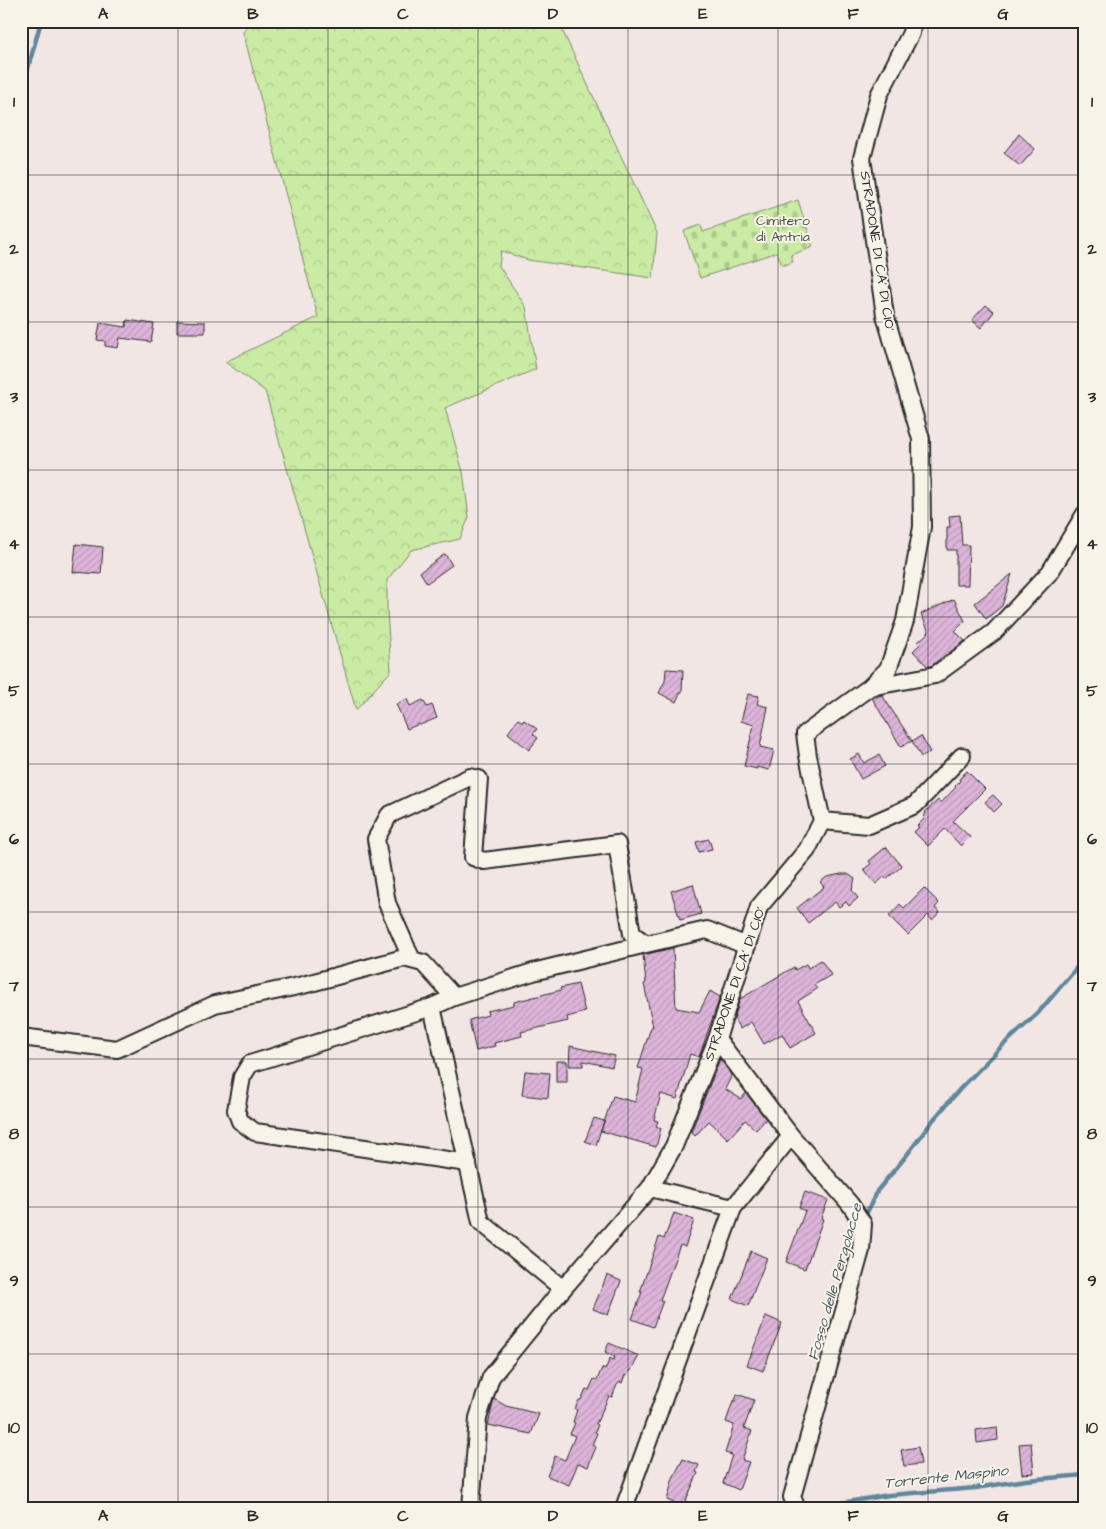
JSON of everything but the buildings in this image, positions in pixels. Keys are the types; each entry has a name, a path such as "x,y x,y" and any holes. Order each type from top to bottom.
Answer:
{"street":[{"name":"STRADONE DI CA' DI CIO'","path":"471,1508 478,1418 491,1377 563,1289 650,1188 674,1146 717,1039 759,907 807,850 822,821 805,734 870,687 888,669 905,621 922,527 921,439 885,315 862,158 879,95 911,33 913,21"},
{"path":"870,687 935,675 994,632 1050,572 1085,514"},
{"path":"822,821 869,824 915,805 962,756"},
{"path":"412,960 387,903 376,839 388,815 470,777 479,779 473,857 484,861 617,844 632,934 646,944"},
{"path":"468,1163 256,1132 240,1121 236,1110 242,1077 250,1064 432,1007 454,997 533,972 707,930 747,946"},
{"path":"21,1037 117,1049 215,1004 303,985 404,958 424,963 454,997"},
{"path":"432,1007 482,1222 563,1289"},
{"path":"717,1039 791,1136 850,1204 863,1224 861,1250 792,1497 796,1508"},
{"path":"624,1508 733,1208 791,1136"},
{"path":"650,1188 733,1208"}],"green space":[{"path":"250,21 558,21 657,233 653,278 528,260 501,251 499,266 526,307 536,369 445,408 463,472 469,517 460,539 411,550 387,580 391,671 356,710 265,391 225,362 318,317 243,32"},
{"name":"Cimitero di Antria","path":"798,200 813,247 791,255 793,262 782,266 777,252 700,278 684,231 701,225 703,232"}],"waterway":[{"path":"21,94 41,21"},
{"name":"Fosso delle Pergolacce","path":"864,1219 877,1191 934,1119 1002,1046 1038,1013 1085,958"},
{"name":"Torrente Maspino","path":"811,1508 889,1495 976,1488 1026,1480 1085,1475"},
{"name":"Fosso delle Pergolacce","path":"785,1508 787,1499"}]}
